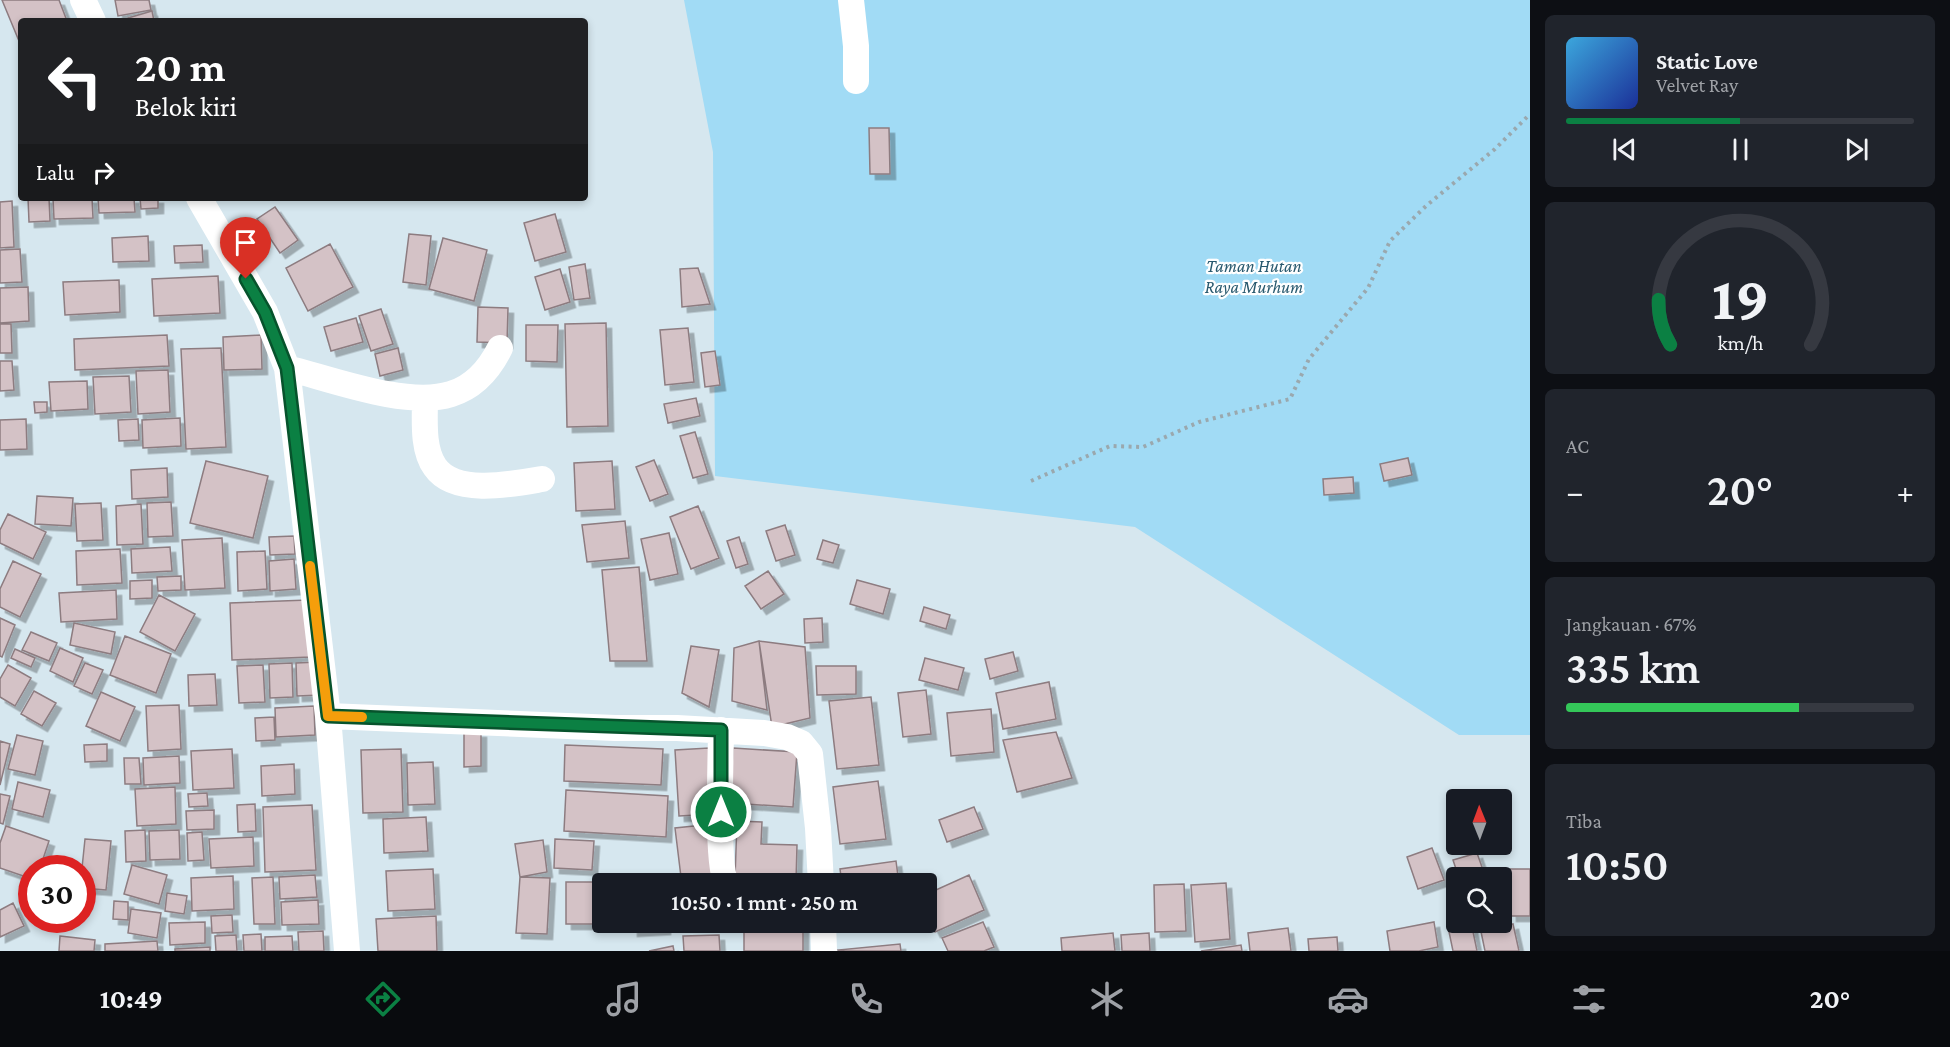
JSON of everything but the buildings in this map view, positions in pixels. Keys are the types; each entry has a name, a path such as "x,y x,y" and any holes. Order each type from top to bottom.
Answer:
{"street":[{"path":"83,0 92,18"},
{"path":"851,0 856,46 856,81"},
{"path":"201,201 265,312 287,368 328,716 347,951"},
{"path":"287,368 338,381 355,388 425,398 451,394 466,387 493,363 500,348"},
{"path":"425,398 425,431 429,454 435,467 444,475 465,484 487,486 542,479"},
{"path":"328,716 721,730 787,737 801,743 810,754 820,873"},
{"path":"721,730 722,873"},
{"path":"823,933 824,951"}],"path":[{"path":"1031,481 1110,446 1143,447 1199,422 1290,399 1309,359 1368,288 1390,241 1426,206 1495,149 1530,114"}],"green space":[{"name":"Taman Hutan Raya Murhum","path":"684,0 1530,0 1530,735 1459,735 1135,527 715,476 713,152"}],"slow traffic":[{"path":"310,566 328,716 362,717"}],"route":[{"path":"246,279 265,312 287,368 328,716 721,730 721,812"}]}
